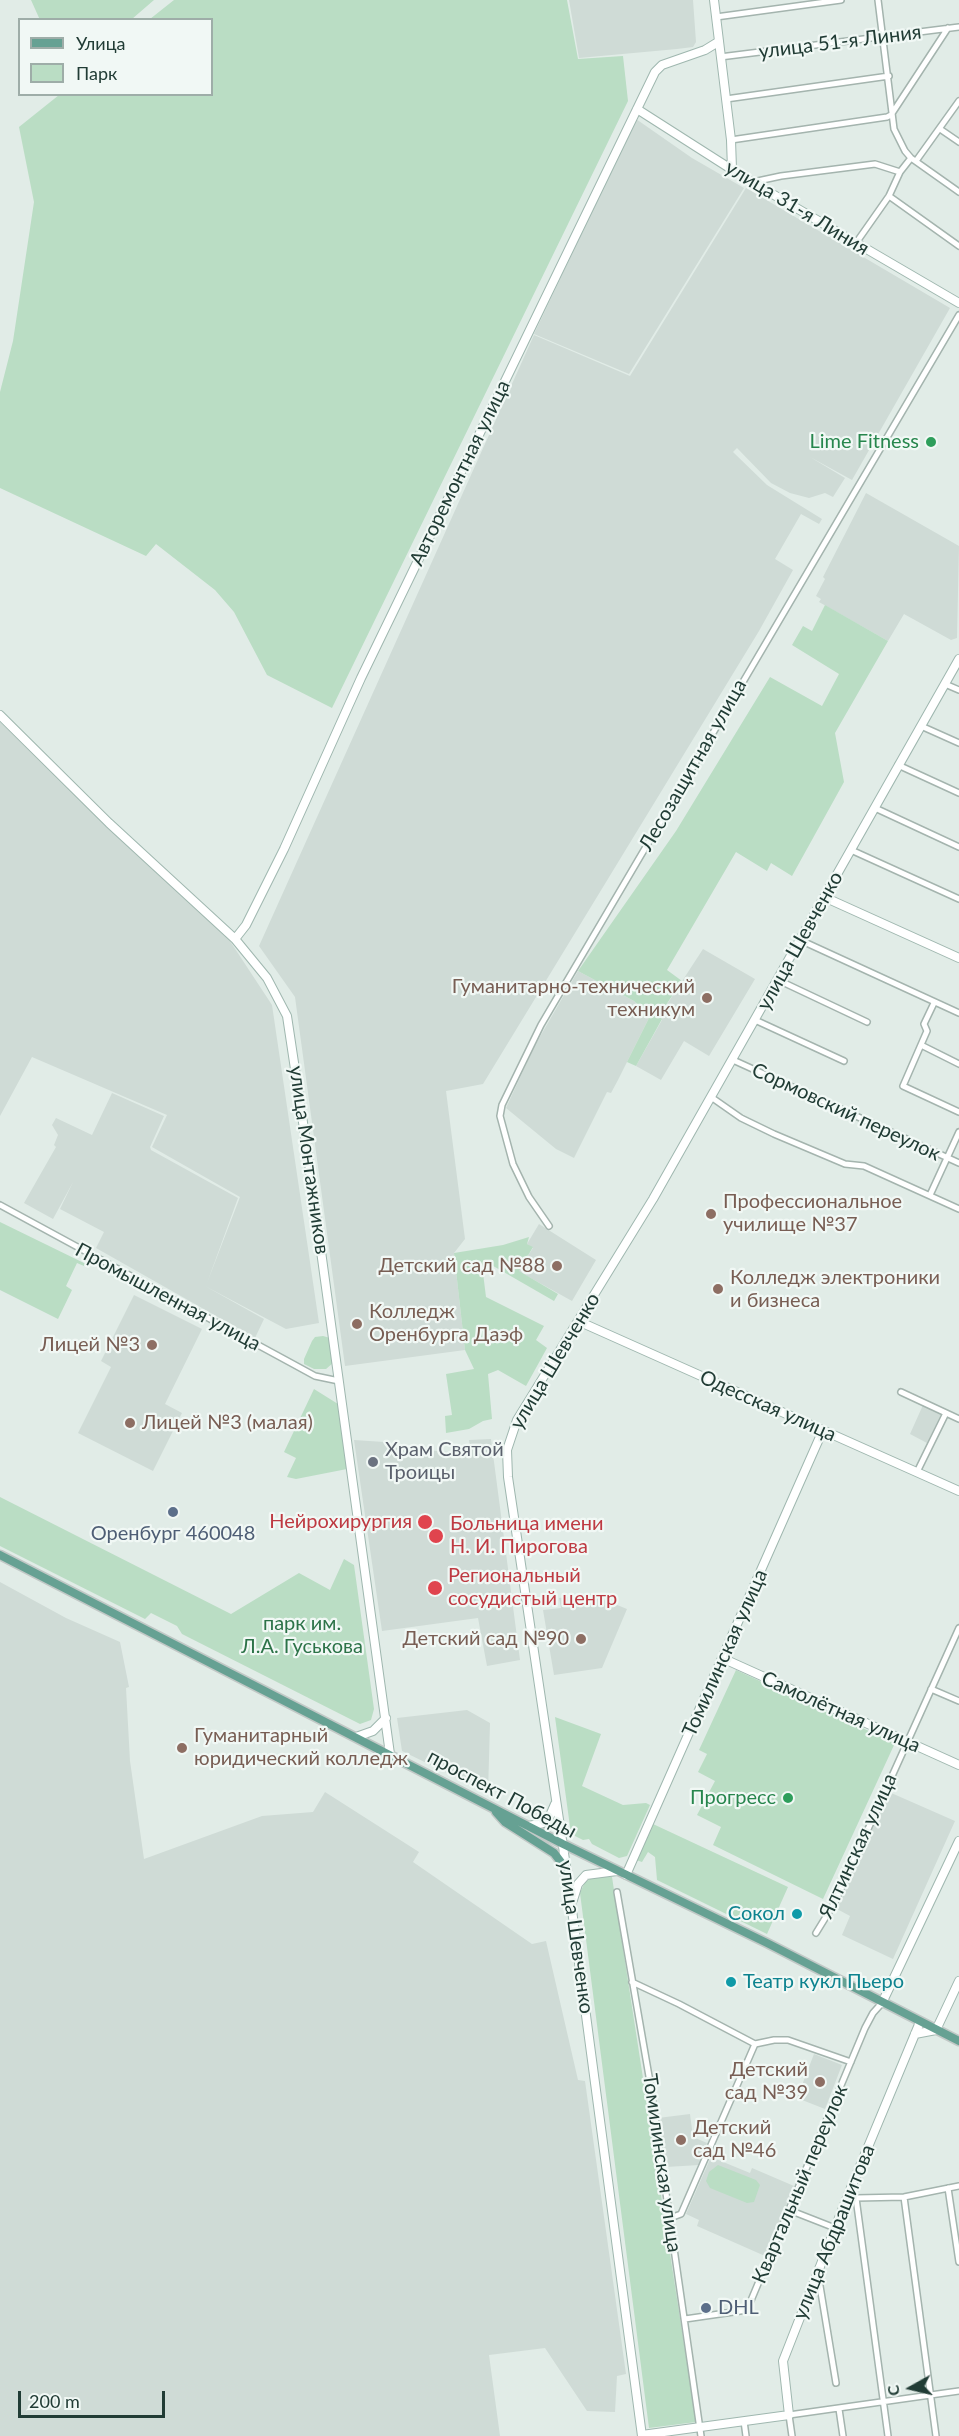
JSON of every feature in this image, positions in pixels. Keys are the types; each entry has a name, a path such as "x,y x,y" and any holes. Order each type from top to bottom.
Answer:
{"main road":[{"path":"714,0 731,140 732,169"},
{"name":"Авторемонтная улица","path":"235,939 250,916 284,849 361,678 655,72 662,65 705,50 718,42"},
{"name":"улица 31-я Линия","path":"637,109 753,182 959,303"},
{"name":"улица Шевченко","path":"642,2435 567,1870 506,1457 509,1439 517,1420 640,1221 733,1060 959,659"},
{"name":"улица Монтажников","path":"0,716 109,823 235,939 267,978 287,1016 390,1754"},
{"path":"824,897 959,958"},
{"name":"Одесская улица","path":"578,1321 959,1491"},
{"name":"Томилинская улица","path":"626,1875 823,1430"},
{"name":"проспект Победы","path":"0,1555 563,1844 757,1938 959,2041"},
{"name":"Самолётная улица","path":"722,1658 959,1765"},
{"path":"356,1737 373,1731 386,1718"},
{"path":"529,1826 543,1823 549,1818 556,1799"},
{"path":"492,1807 505,1822 554,1853 567,1870"},
{"path":"882,2002 959,1841"},
{"path":"572,1907 581,1878 591,1873 617,1871"},
{"path":"915,2034 930,2033 936,2030 959,1981"},
{"name":"улица Абдрашитова","path":"789,2415 783,2361 835,2228 852,2197 920,2022"},
{"path":"642,2435 789,2415"}],"street":[{"path":"717,17 841,0"},
{"path":"878,0 889,76 891,115 899,141 914,159 959,192"},
{"name":"улица 51-я Линия","path":"720,57 959,27"},
{"path":"731,140 891,115 948,28"},
{"path":"726,99 889,76"},
{"path":"856,243 889,196 900,172 940,129 959,101"},
{"path":"940,129 959,142"},
{"path":"753,182 781,176 875,164 900,172"},
{"path":"889,196 959,246"},
{"name":"Лесозащитная улица","path":"549,1226 529,1197 513,1164 500,1116 502,1105 541,1025 959,315"},
{"path":"945,684 959,690"},
{"path":"921,726 959,743"},
{"path":"898,765 959,794"},
{"path":"875,808 959,847"},
{"path":"851,850 959,899"},
{"path":"800,940 959,1013"},
{"path":"778,980 867,1022"},
{"path":"934,1003 924,1024 927,1031 903,1086 959,1112"},
{"path":"755,1020 844,1061"},
{"path":"921,1045 959,1064"},
{"name":"Сормовский переулок","path":"733,1060 959,1163"},
{"path":"711,1097 741,1118 774,1134 845,1164 864,1166 959,1209"},
{"path":"930,1196 959,1132"},
{"name":"Промышленная улица","path":"0,1205 315,1376 339,1381"},
{"path":"901,1392 959,1419"},
{"path":"916,1472 946,1413"},
{"name":"Ялтинская улица","path":"816,1933 835,1902 959,1629"},
{"path":"932,1689 959,1701"},
{"name":"Томилинская улица","path":"617,1892 639,2013 701,2436"},
{"path":"632,1982 755,2044 788,2040 850,2062"},
{"name":"Квартальный переулок","path":"685,2319 747,2310 850,2062 873,2013 882,2002"},
{"path":"670,2218 681,2214 755,2044"},
{"path":"888,2436 852,2197 904,2197 959,2186"},
{"path":"948,2188 959,2262"},
{"path":"904,2197 936,2436"},
{"path":"789,2210 835,2228"},
{"path":"818,2272 836,2383"},
{"path":"789,2415 959,2391"},
{"path":"839,2409 843,2436"},
{"name":"улица Абдрашитова","path":"789,2415 792,2436"},
{"path":"744,2421 746,2436"}],"shaded area":[{"path":"569,0 693,0 696,42 693,47 579,58"},
{"path":"636,119 692,158 744,188 629,374 534,334"},
{"path":"746,188 950,308 852,480 810,457 845,478 833,497 825,493 809,498 790,493 771,483 737,448 733,452 767,485 822,519 819,524 801,514 775,559 793,570 759,631 483,1084 446,1091 465,1239 454,1253 465,1350 345,1366 295,997 259,946 534,335 630,376"},
{"path":"866,493 959,546 957,638 951,640 904,614 888,641 819,602 821,599 816,596 825,579 823,577"},
{"path":"0,722 226,935 272,1005 319,1323 286,1329 205,1286 264,1319 255,1338 96,1248 104,1232 60,1209 73,1182 53,1219 24,1203 56,1147 54,1145 58,1135 52,1125 56,1118 92,1135 112,1093 164,1116 150,1147 151,1150 238,1198 207,1283 240,1197 152,1147 167,1115 32,1057 0,1116"},
{"name":"Гуманитарно-технический техникум","path":"703,949 755,979 709,1056 684,1041 661,1080 636,1066 662,1020 660,1015"},
{"path":"578,971 634,1001 650,1016 611,1093 607,1092 574,1158 556,1149 506,1108 534,1047"},
{"name":"Детский сад №88","path":"539,1224 596,1260 572,1301 518,1271 533,1248 527,1244"},
{"path":"134,1295 202,1329 165,1404 182,1413 153,1471 78,1433 111,1367 101,1361"},
{"path":"923,1405 941,1414 927,1443 910,1434"},
{"name":"Больница имени Н. И. Пирогова","path":"491,1439 520,1660 487,1666 478,1618 382,1631 354,1440 384,1442 385,1446 392,1447 471,1454 469,1440"},
{"path":"0,1582 66,1618 120,1642 129,1687 126,1688 130,1761 144,1859 262,1816 313,1812 325,1792 419,1852 413,1862 532,1944 546,1941 578,2080 585,2081 626,2374 617,2376 615,2412 587,2411 545,2348 489,2355 500,2436 0,2436"},
{"name":"Детский сад №90","path":"590,1594 627,1609 602,1668 554,1675 543,1610 561,1608 559,1598"},
{"path":"467,1710 490,1723 488,1793 402,1751 397,1718"},
{"name":"Сокол","path":"889,1792 955,1821 893,1959 842,1935 850,1916 837,1909"},
{"name":"Детский сад №39","path":"814,2054 842,2065 825,2109 797,2098"},
{"name":"Детский сад №46","path":"690,2114 693,2137 707,2143 699,2165 666,2167 658,2118"},
{"path":"711,2157 750,2173 752,2168 794,2186 765,2256 697,2226 699,2220 686,2214"}],"green space":[{"path":"31,0 154,0 133,18 39,18"},
{"path":"174,0 567,0 578,59 623,56 628,101 332,708 267,675 234,612 215,590 156,544 146,556 0,488 0,392 13,341 34,202 19,127 58,96 213,96 213,18 151,18"},
{"path":"825,605 888,641 835,733 844,782 792,876 771,863 767,871 736,852 667,970 682,981 660,1014 662,1019 636,1066 627,1062 650,1016 634,1001 578,971 676,831 770,677 822,706 839,674 792,645 803,626 812,631"},
{"path":"0,1222 86,1264 84,1266 77,1263 66,1286 72,1290 58,1319 0,1290"},
{"path":"529,1237 527,1244 533,1247 519,1271 558,1294 554,1301 488,1263 483,1273 486,1297 544,1326 536,1340 547,1348 526,1386 498,1370 488,1374 492,1419 469,1429 446,1433 445,1416 452,1415 446,1374 474,1369 465,1350 454,1253 503,1245"},
{"path":"315,1337 330,1338 333,1363 326,1369 314,1369 304,1364 304,1359"},
{"path":"314,1389 338,1404 347,1469 296,1479 287,1477 296,1458 284,1452"},
{"name":"парк им. Л.А. Гуськова","path":"0,1497 231,1614 299,1573 330,1590 344,1559 354,1565 374,1709 371,1720 360,1724 182,1634 177,1626 151,1613 145,1619 0,1546"},
{"name":"Прогресс","path":"736,1670 895,1743 823,1899 713,1845 721,1827 697,1815 715,1781 698,1772 707,1754 699,1750"},
{"path":"555,1717 601,1734 582,1786 623,1805 646,1803 650,1805 627,1856 619,1858 592,1844 589,1839 583,1840 571,1834"},
{"path":"653,1824 788,1887 767,1934 657,1880 655,1857 648,1852 642,1862 636,1860"},
{"path":"594,1877 612,1877 696,2422 649,2428 580,1893 585,1882"},
{"path":"718,2165 756,2180 760,2185 754,2202 747,2203 710,2188 706,2181 709,2172"}],"place":[{"name":"Lime Fitness","path":"931,442"},
{"name":"Гуманитарно-технический техникум","path":"707,998"},
{"name":"Профессиональное училище №37","path":"711,1214"},
{"name":"Детский сад №88","path":"557,1266"},
{"name":"Колледж электроники и бизнеса","path":"718,1289"},
{"name":"Колледж Оренбурга Даэф","path":"357,1324"},
{"name":"Лицей №3","path":"152,1345"},
{"name":"Лицей №3 (малая)","path":"130,1423"},
{"name":"Храм Святой Троицы","path":"373,1462"},
{"name":"Оренбург 460048","path":"173,1512"},
{"name":"Нейрохирургия","path":"425,1522"},
{"name":"Больница имени Н. И. Пирогова","path":"436,1536"},
{"name":"Региональный сосудистый центр","path":"435,1588"},
{"name":"Детский сад №90","path":"581,1639"},
{"name":"Гуманитарный юридический колледж","path":"182,1748"},
{"name":"Прогресс","path":"788,1798"},
{"name":"Сокол","path":"797,1914"},
{"name":"Театр кукл Пьеро","path":"731,1982"},
{"name":"Детский сад №39","path":"820,2082"},
{"name":"Детский сад №46","path":"681,2140"},
{"name":"DHL","path":"706,2308"}]}
